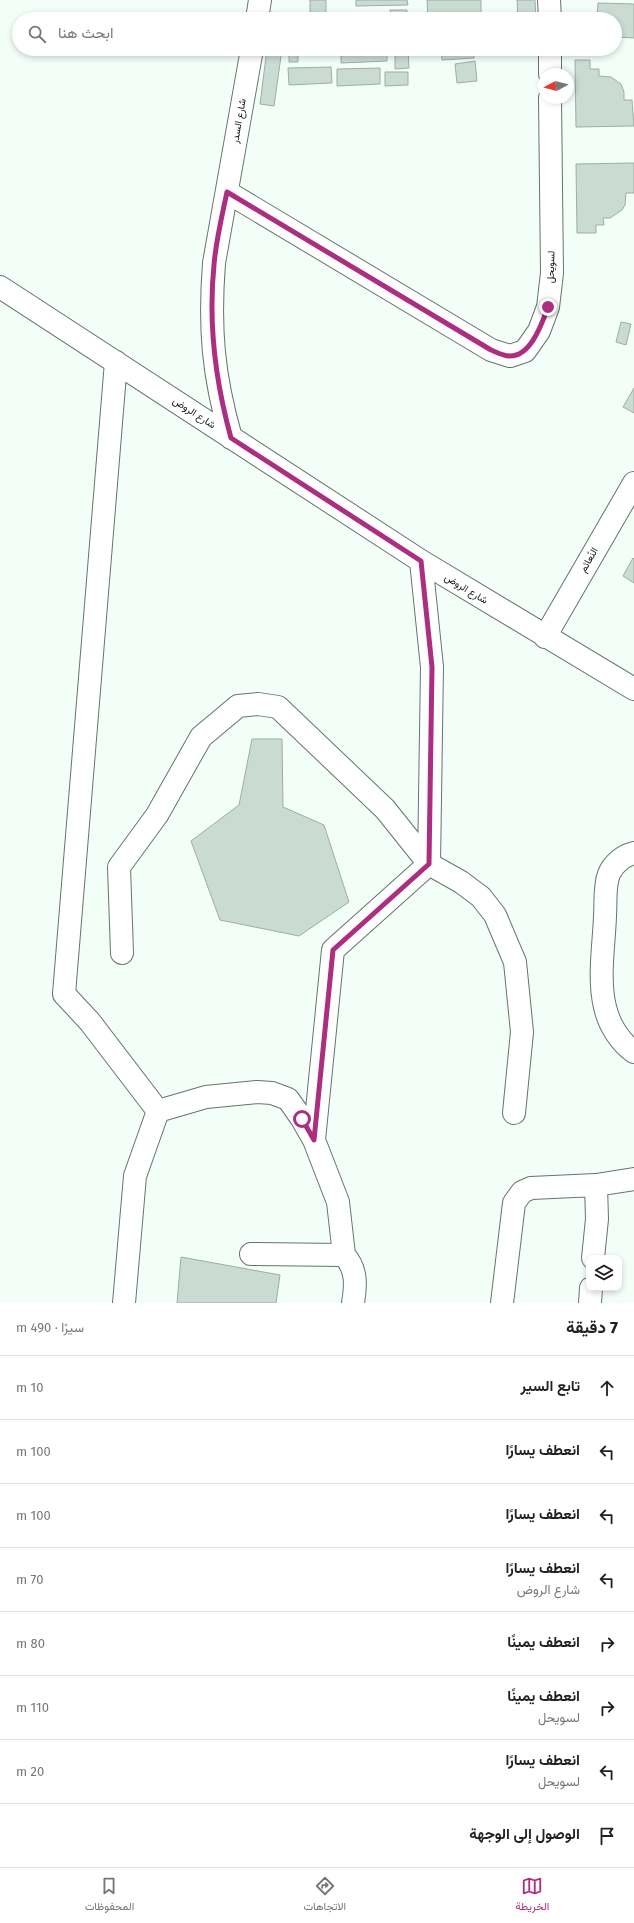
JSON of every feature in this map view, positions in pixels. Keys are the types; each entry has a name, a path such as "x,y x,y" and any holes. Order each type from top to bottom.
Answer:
{"street":[{"path":"258,12 260,0"},
{"path":"550,0 550,12"},
{"name":"شارع السدر","path":"231,438 215,369 212,334 214,263 251,56"},
{"path":"550,56 550,68"},
{"name":"لسويحل","path":"227,192 491,350 510,356 525,351 539,331 548,307 552,273 550,104"},
{"name":"شارع الروض","path":"0,287 421,561 634,690"},
{"path":"116,362 64,994 90,1022 158,1110"},
{"name":"النًعائم","path":"545,637 634,483"},
{"path":"314,1140 333,950 429,864 432,667 421,561"},
{"path":"122,953 119,867 157,815 201,737 238,706 258,704 278,707 385,809 429,864 461,882 481,897 495,915 515,962 522,1032 514,1113"},
{"path":"634,853 619,860 609,873 606,894 602,984 605,1008 613,1029 625,1046 634,1052"},
{"path":"158,1110 206,1097 256,1092 272,1093 288,1099 314,1140 338,1202 344,1255 352,1264 356,1284 354,1303"},
{"path":"124,1303 135,1176 158,1110"},
{"path":"502,1303 514,1203 522,1192 531,1188 634,1180"},
{"path":"593,1255 597,1219 596,1184"},
{"path":"251,1254 344,1255"},
{"path":"590,1303 591,1291"}],"building":[{"path":"310,0 326,0 326,12 310,12"},
{"path":"356,0 407,0 408,5 356,6"},
{"path":"427,0 481,0 481,12 428,12"},
{"path":"517,0 535,0 536,12 518,12"},
{"path":"598,3 634,4 634,38 622,37 622,12 597,12"},
{"path":"390,10 407,10 407,12 390,12"},
{"path":"266,56 281,56 274,106 260,104"},
{"path":"289,56 298,56 298,62 289,62"},
{"path":"341,56 387,56 387,61 341,63"},
{"path":"395,56 408,56 409,68 395,69"},
{"path":"442,56 474,56 474,58 442,60"},
{"path":"575,60 590,60 590,69 599,69 599,76 611,77 621,84 624,92 624,100 632,100 634,126 576,127"},
{"path":"475,61 477,81 457,83 455,64"},
{"path":"331,67 332,83 289,85 288,68"},
{"path":"380,68 380,84 337,86 337,69"},
{"path":"385,72 408,72 408,85 385,86"},
{"path":"634,163 634,193 626,193 625,205 622,210 610,218 603,218 604,225 596,225 596,233 577,233 576,164"},
{"path":"621,322 631,324 626,345 616,342"},
{"path":"634,388 634,413 623,407"},
{"path":"633,558 634,559 634,583 623,576"},
{"path":"252,739 282,739 283,807 324,825 349,902 299,936 220,920 191,841 239,805"},
{"path":"181,1257 280,1275 276,1303 177,1303"}],"route":[{"path":"302,1119 314,1140 333,950 429,864 432,667 421,561 231,438 215,369 211,298 214,263 227,192 491,350 510,356 525,351 539,331 548,307"}]}
